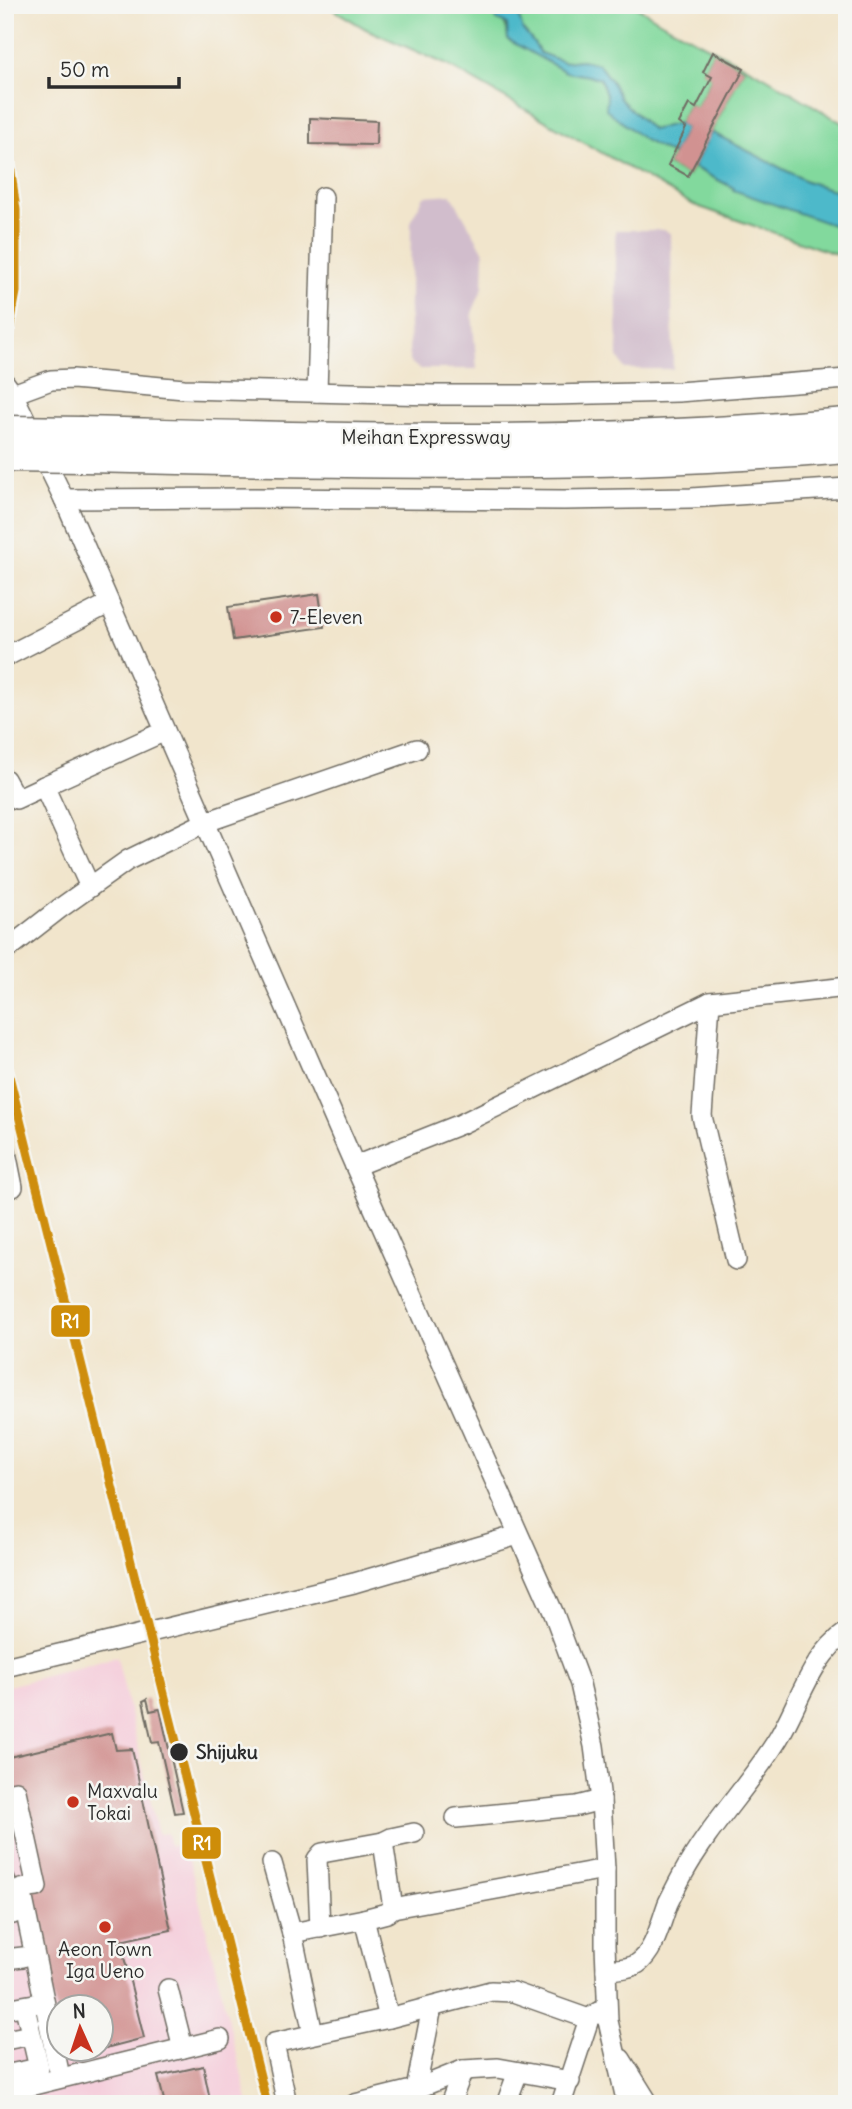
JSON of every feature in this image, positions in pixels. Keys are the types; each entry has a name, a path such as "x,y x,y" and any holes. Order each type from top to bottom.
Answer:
{"highway":[{"name":"Meihan Expressway","path":"5,457 83,445 660,435 847,422"},
{"name":"Meihan Expressway","path":"5,430 83,445 268,462 659,461 847,449"}],"street":[{"path":"317,393 323,197"},
{"path":"626,2104 607,2004 601,1800 594,1746 580,1684 554,1614 64,499 9,389 51,380 73,379 184,389 552,395 678,392 847,379"},
{"path":"64,499 564,500 691,498 847,488"},
{"path":"5,657 108,604"},
{"path":"5,779 16,799 165,731"},
{"path":"5,951 58,909 128,860 206,822 417,748"},
{"path":"44,786 90,887"},
{"path":"355,1166 461,1124 710,1002 847,987"},
{"path":"710,1002 702,1116 736,1260"},
{"path":"5,1147 13,1187 5,1189"},
{"path":"5,1667 354,1583 517,1535"},
{"path":"606,1970 637,1964 644,1957 694,1853 778,1739 827,1650 847,1632"},
{"path":"5,1793 16,1791 37,1887 21,1889 55,2073"},
{"path":"456,1818 577,1806 601,1800"},
{"path":"320,1928 317,1859 322,1853 383,1842 414,1833"},
{"path":"383,1842 393,1908"},
{"path":"272,1863 292,1933 313,2035"},
{"path":"292,1933 364,1919 387,1913 393,1908 605,1869"},
{"path":"5,1879 14,1958 55,2073"},
{"path":"364,1919 389,2018"},
{"path":"168,1989 183,2048"},
{"path":"286,2104 274,2043 389,2018 491,1991 513,1992 589,2018"},
{"path":"561,2104 589,2018 607,2004"},
{"path":"416,2089 432,2007"},
{"path":"5,2010 30,2008"},
{"path":"7,2076 39,2068 31,2035 30,2008"},
{"path":"5,2040 31,2035"},
{"path":"7,2076 55,2073 220,2039"},
{"path":"613,2046 649,2104"},
{"path":"355,2104 388,2100 463,2070 499,2068 570,2081"},
{"path":"450,2104 463,2070"},
{"path":"506,2104 518,2072"}],"shaded area":[{"path":"451,194 484,252 483,287 472,313 477,369 419,369 409,361 411,220 424,196"},
{"path":"615,230 665,230 671,234 673,369 625,369 618,357"},
{"name":"Aeon Town Iga Ueno","path":"117,1657 158,1834 167,1833 170,1846 185,1843 249,2104 5,2104 5,1687"}],"green space":[{"path":"326,5 486,5 503,20 508,40 600,78 607,97 644,140 673,155 668,165 688,176 693,167 734,188 847,230 847,258 694,205 445,64 366,29"},
{"path":"507,5 634,5 764,76 847,126 847,195 806,181 711,132 744,69 713,53 703,71 712,77 696,108 689,104 679,123 652,130 620,99 598,64 581,60 564,62 540,53 523,30 517,11"}],"water":[{"path":"486,5 507,5 517,11 523,30 540,53 564,62 581,60 598,64 620,99 652,130 679,123 686,128 673,155 644,140 606,109 607,97 600,78 566,72 508,40 507,24 496,20 496,11"},
{"path":"711,132 806,181 847,195 847,230 733,190 734,188 693,167"}],"building":[{"path":"713,52 744,69 688,176 668,165 686,128 679,123 689,104 696,108 712,77 703,72"},
{"path":"310,118 377,121 376,145 310,144"},
{"name":"7-Eleven","path":"319,594 324,627 233,640 228,607"},
{"path":"147,1699 150,1711 160,1709 183,1812 175,1813 159,1742 152,1743 143,1701"},
{"path":"112,1733 116,1750 132,1749 171,1930 120,1941 144,2038 116,2045 116,1994 52,1994 8,1787 5,1758"},
{"path":"203,2066 211,2104 165,2104 158,2076"}],"transit line":[{"name":"R1","path":"5,126 16,210 16,292 5,353"},
{"name":"R1","path":"5,1060 267,2104"}],"place":[{"name":"7-Eleven","path":"276,617"},
{"name":"Shijuku","path":"179,1752"},
{"name":"Maxvalu Tokai","path":"73,1802"},
{"name":"Aeon Town Iga Ueno","path":"105,1927"}]}
